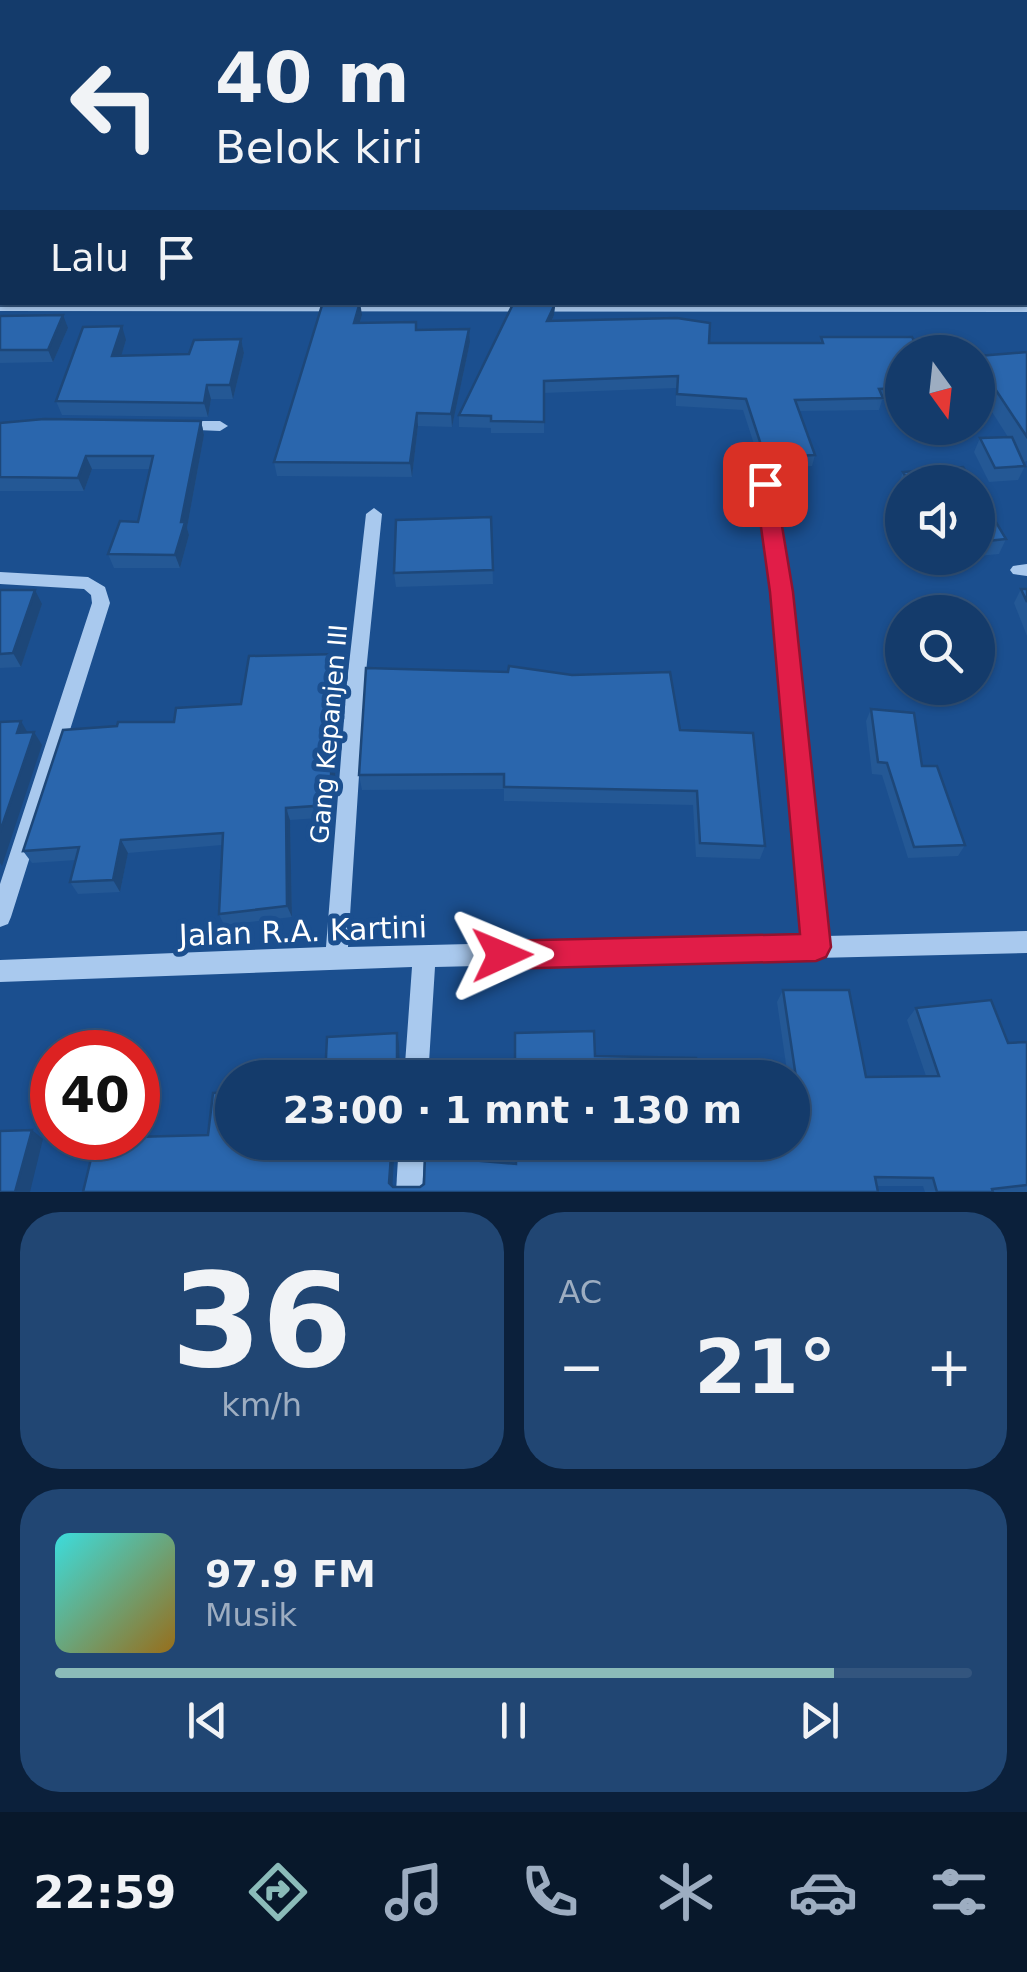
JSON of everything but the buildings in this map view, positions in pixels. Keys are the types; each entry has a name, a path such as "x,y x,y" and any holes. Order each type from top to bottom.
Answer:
{"street":[{"path":"0,307 181,305"},
{"path":"461,305 1027,308"},
{"path":"165,425 220,426"},
{"path":"765,484 781,592 816,947"},
{"name":"Gang Kepanjen III","path":"336,958 356,682 374,514"},
{"path":"0,578 88,583 98,592 101,603 0,917"},
{"name":"Jalan R.A. Kartini","path":"0,971 336,958 1027,942"},
{"path":"417,1060 424,957"},
{"path":"410,1192 411,1160"}],"route":[{"path":"502,955 816,947 781,592 765,484"}]}
